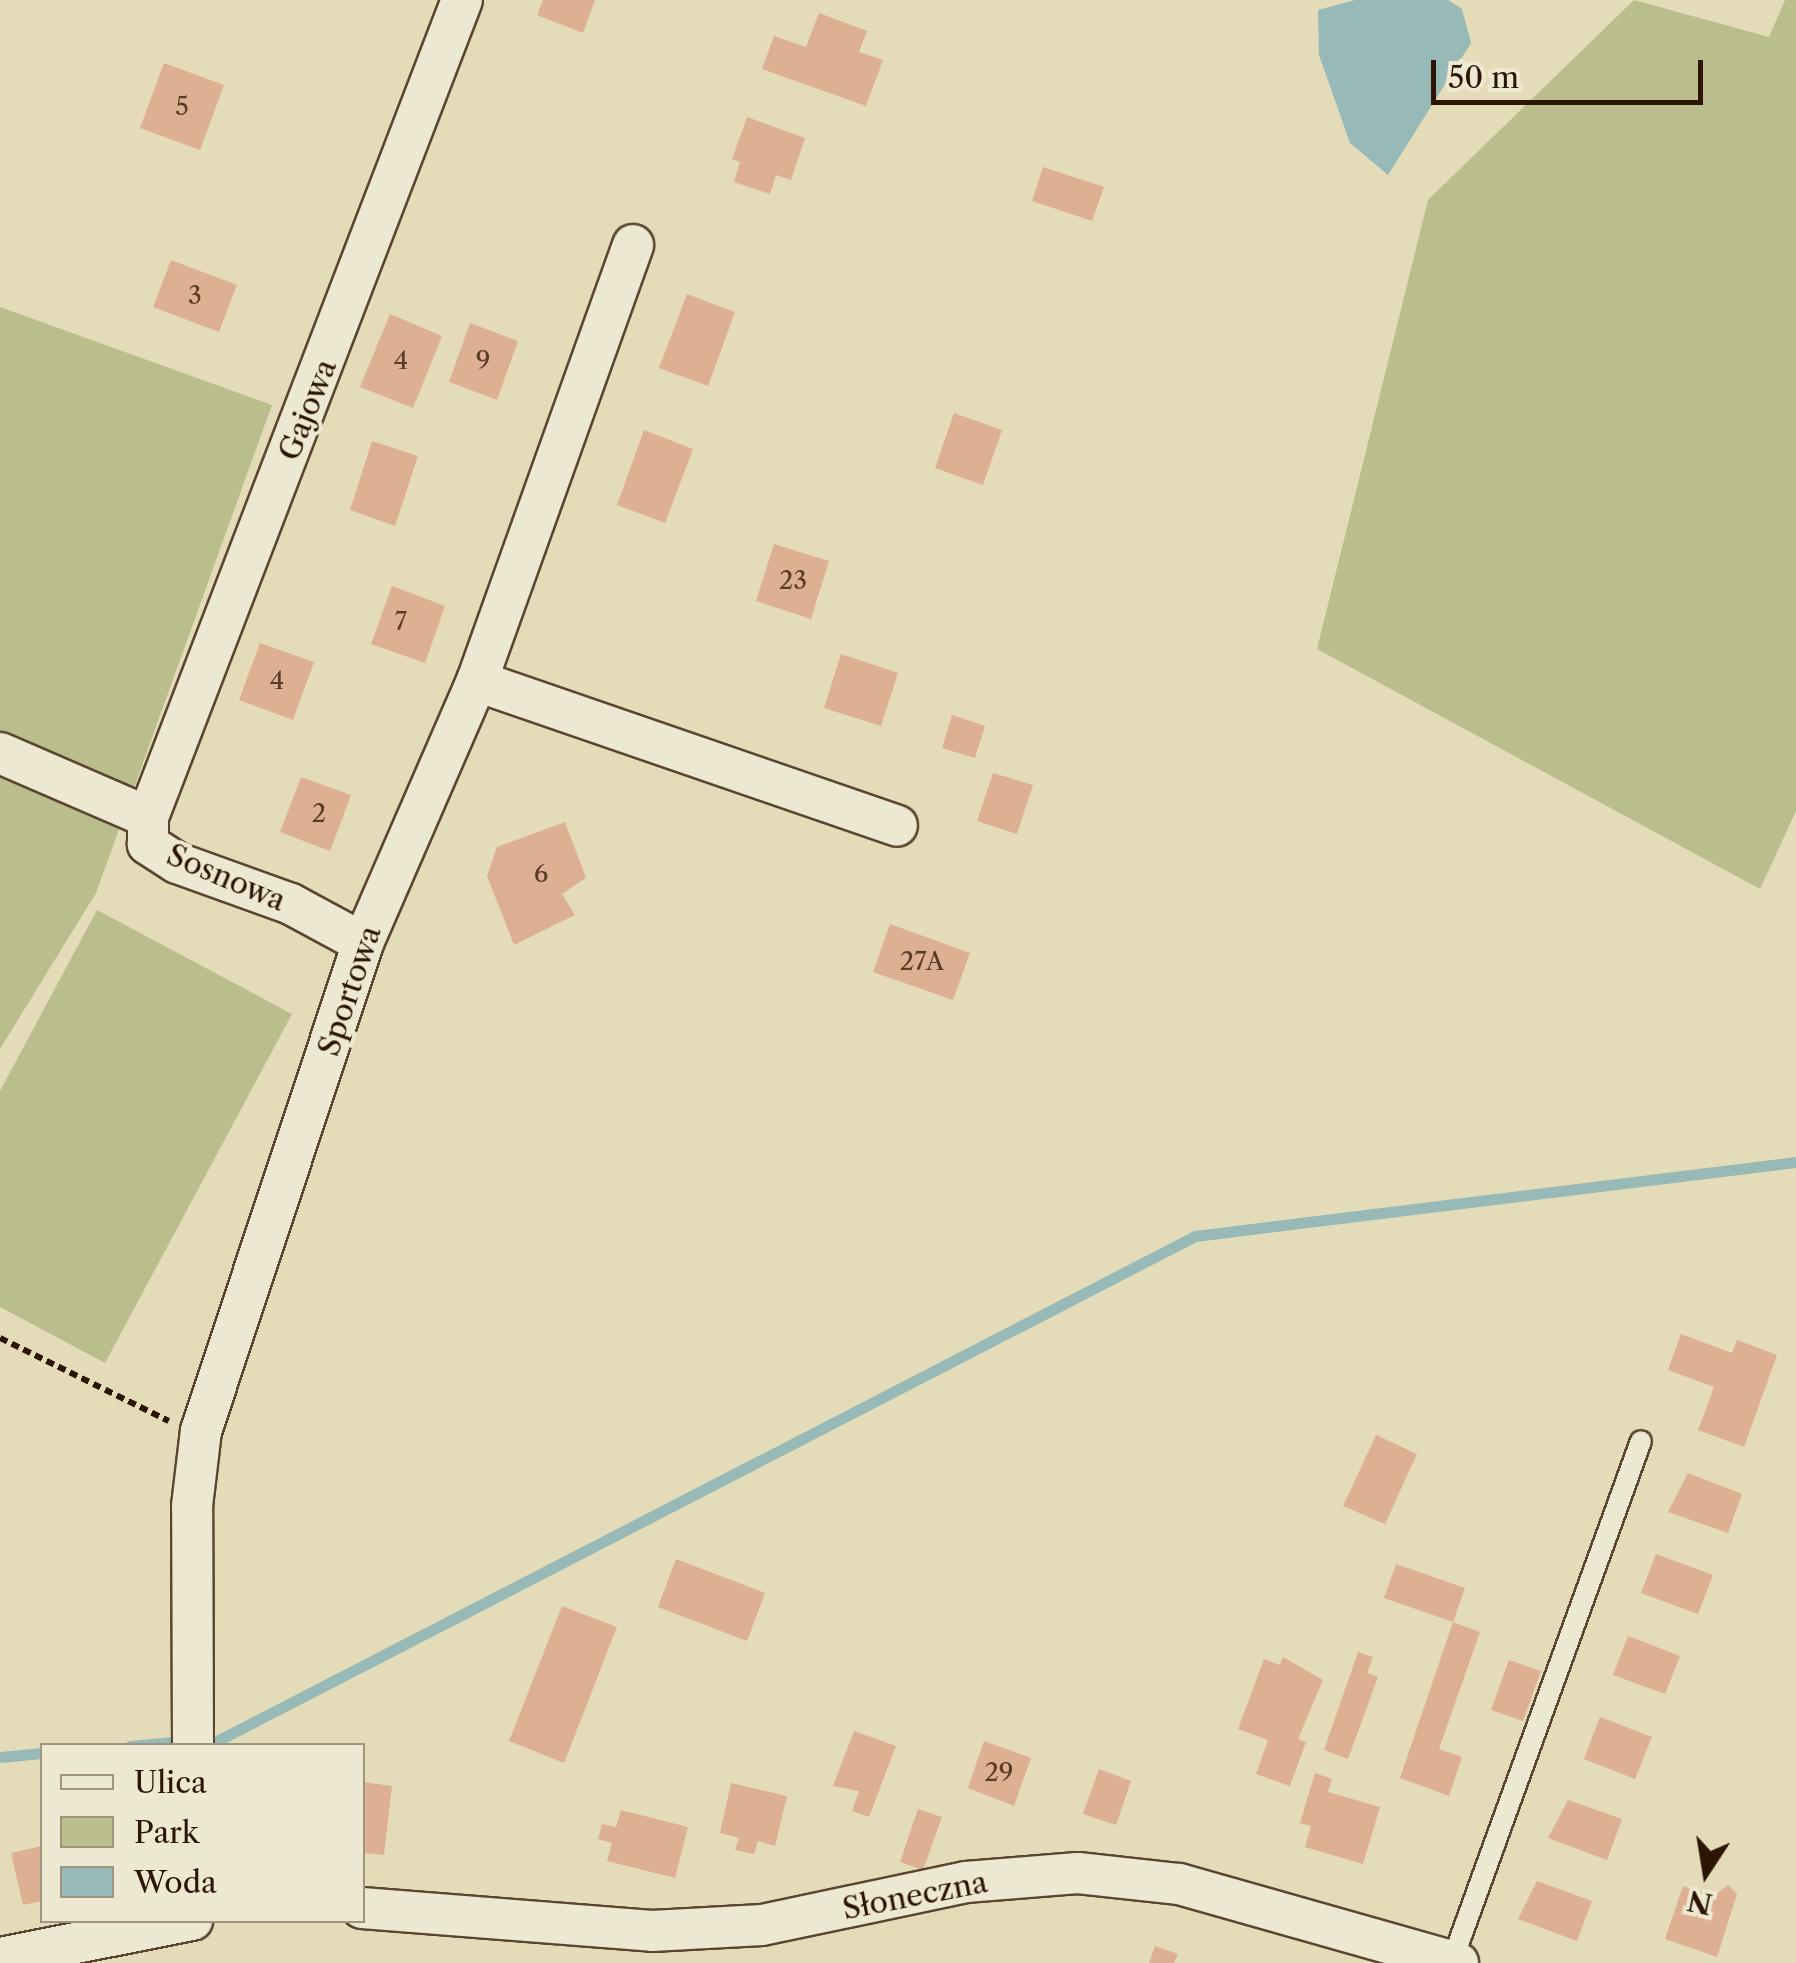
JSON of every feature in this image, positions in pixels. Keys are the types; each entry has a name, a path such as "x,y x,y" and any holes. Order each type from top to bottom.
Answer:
{"street":[{"name":"Gajowa","path":"148,817 462,0"},
{"name":"Sportowa","path":"193,1743 192,1506 201,1431 363,943 477,681 633,245"},
{"path":"477,681 897,826"},
{"name":"Sosnowa","path":"0,753 148,817 148,844 176,863 291,904 363,943"},
{"name":"Słoneczna","path":"365,1908 688,1929 762,1925 966,1882 1078,1873 1179,1884 1455,1962"},
{"path":"0,1958 177,1923"}],"lane":[{"path":"1455,1962 1642,1441"}],"path":[{"path":"0,1338 149,1416 201,1431"}],"green space":[{"path":"1634,0 1769,37 1785,0 1796,0 1796,811 1760,889 1317,649 1428,200"},
{"path":"0,307 272,405 96,893 0,1049"},
{"path":"97,910 292,1014 105,1363 0,1307 0,1091"}],"water":[{"path":"1355,0 1448,0 1462,9 1471,43 1388,175 1350,143 1319,55 1318,10"}],"building":[{"path":"543,0 595,0 583,33 537,15"},
{"path":"819,13 867,31 859,52 883,60 866,106 762,69 774,36 806,47"},
{"path":"164,63 224,85 200,150 140,128"},
{"path":"747,117 805,138 791,180 776,175 770,194 734,182 740,162 732,159"},
{"path":"1043,167 1104,187 1092,221 1032,201"},
{"path":"171,260 237,285 219,332 153,307"},
{"path":"687,294 735,312 708,386 659,368"},
{"path":"390,314 442,336 413,408 360,387"},
{"path":"470,323 518,341 497,400 449,382"},
{"path":"954,413 1002,430 983,485 935,468"},
{"path":"644,430 693,449 665,523 617,505"},
{"path":"372,441 418,456 395,526 350,510"},
{"path":"774,544 829,561 811,619 756,601"},
{"path":"392,586 445,606 425,663 371,644"},
{"path":"260,643 314,662 293,720 239,700"},
{"path":"841,654 898,673 881,726 824,708"},
{"path":"952,715 985,726 975,758 942,748"},
{"path":"993,773 1033,785 1017,834 977,821"},
{"path":"301,777 351,795 330,851 280,832"},
{"path":"565,822 586,878 562,894 575,915 514,945 487,876 497,847"},
{"path":"890,924 970,953 953,1000 873,972"},
{"path":"1681,1334 1732,1353 1737,1340 1777,1355 1744,1447 1698,1430 1714,1387 1668,1370"},
{"path":"1376,1435 1417,1454 1385,1524 1343,1506"},
{"path":"1688,1473 1742,1494 1728,1533 1668,1512"},
{"path":"1656,1554 1713,1575 1698,1614 1641,1593"},
{"path":"676,1559 765,1593 747,1641 658,1607"},
{"path":"1396,1564 1465,1588 1453,1622 1384,1598"},
{"path":"562,1606 617,1627 564,1763 509,1741"},
{"path":"1453,1622 1480,1632 1439,1749 1462,1757 1449,1796 1400,1778"},
{"path":"1628,1636 1680,1656 1665,1694 1613,1675"},
{"path":"1358,1652 1373,1657 1367,1673 1378,1677 1348,1759 1324,1750"},
{"path":"1283,1657 1323,1680 1298,1739 1306,1742 1290,1786 1256,1774 1268,1740 1238,1729 1264,1659 1280,1665"},
{"path":"1509,1660 1541,1671 1523,1721 1491,1710"},
{"path":"1600,1717 1652,1737 1635,1779 1584,1759"},
{"path":"854,1731 896,1746 869,1817 852,1811 859,1791 833,1786"},
{"path":"984,1741 1031,1758 1014,1806 968,1788"},
{"path":"1099,1769 1131,1781 1116,1825 1083,1814"},
{"path":"1315,1773 1332,1779 1328,1792 1380,1807 1363,1864 1305,1847 1311,1826 1300,1823"},
{"path":"365,1782 392,1786 384,1855 365,1853"},
{"path":"731,1783 787,1796 775,1846 758,1841 754,1854 735,1850 739,1838 720,1833"},
{"path":"1568,1800 1622,1819 1607,1860 1548,1838"},
{"path":"918,1809 942,1817 923,1870 900,1862"},
{"path":"621,1810 688,1827 675,1878 607,1861 612,1843 598,1839 602,1824 616,1827"},
{"path":"40,1846 40,1901 23,1905 11,1853"},
{"path":"1537,1881 1592,1901 1577,1941 1518,1919"},
{"path":"1728,1885 1737,1894 1717,1957 1665,1939 1683,1886 1714,1896"},
{"path":"1155,1946 1178,1954 1174,1963 1149,1963"}],"waterway":[{"path":"217,1741 1195,1236 1796,1162"},
{"path":"162,1743 173,1742"},
{"path":"0,1757 40,1753"}]}
